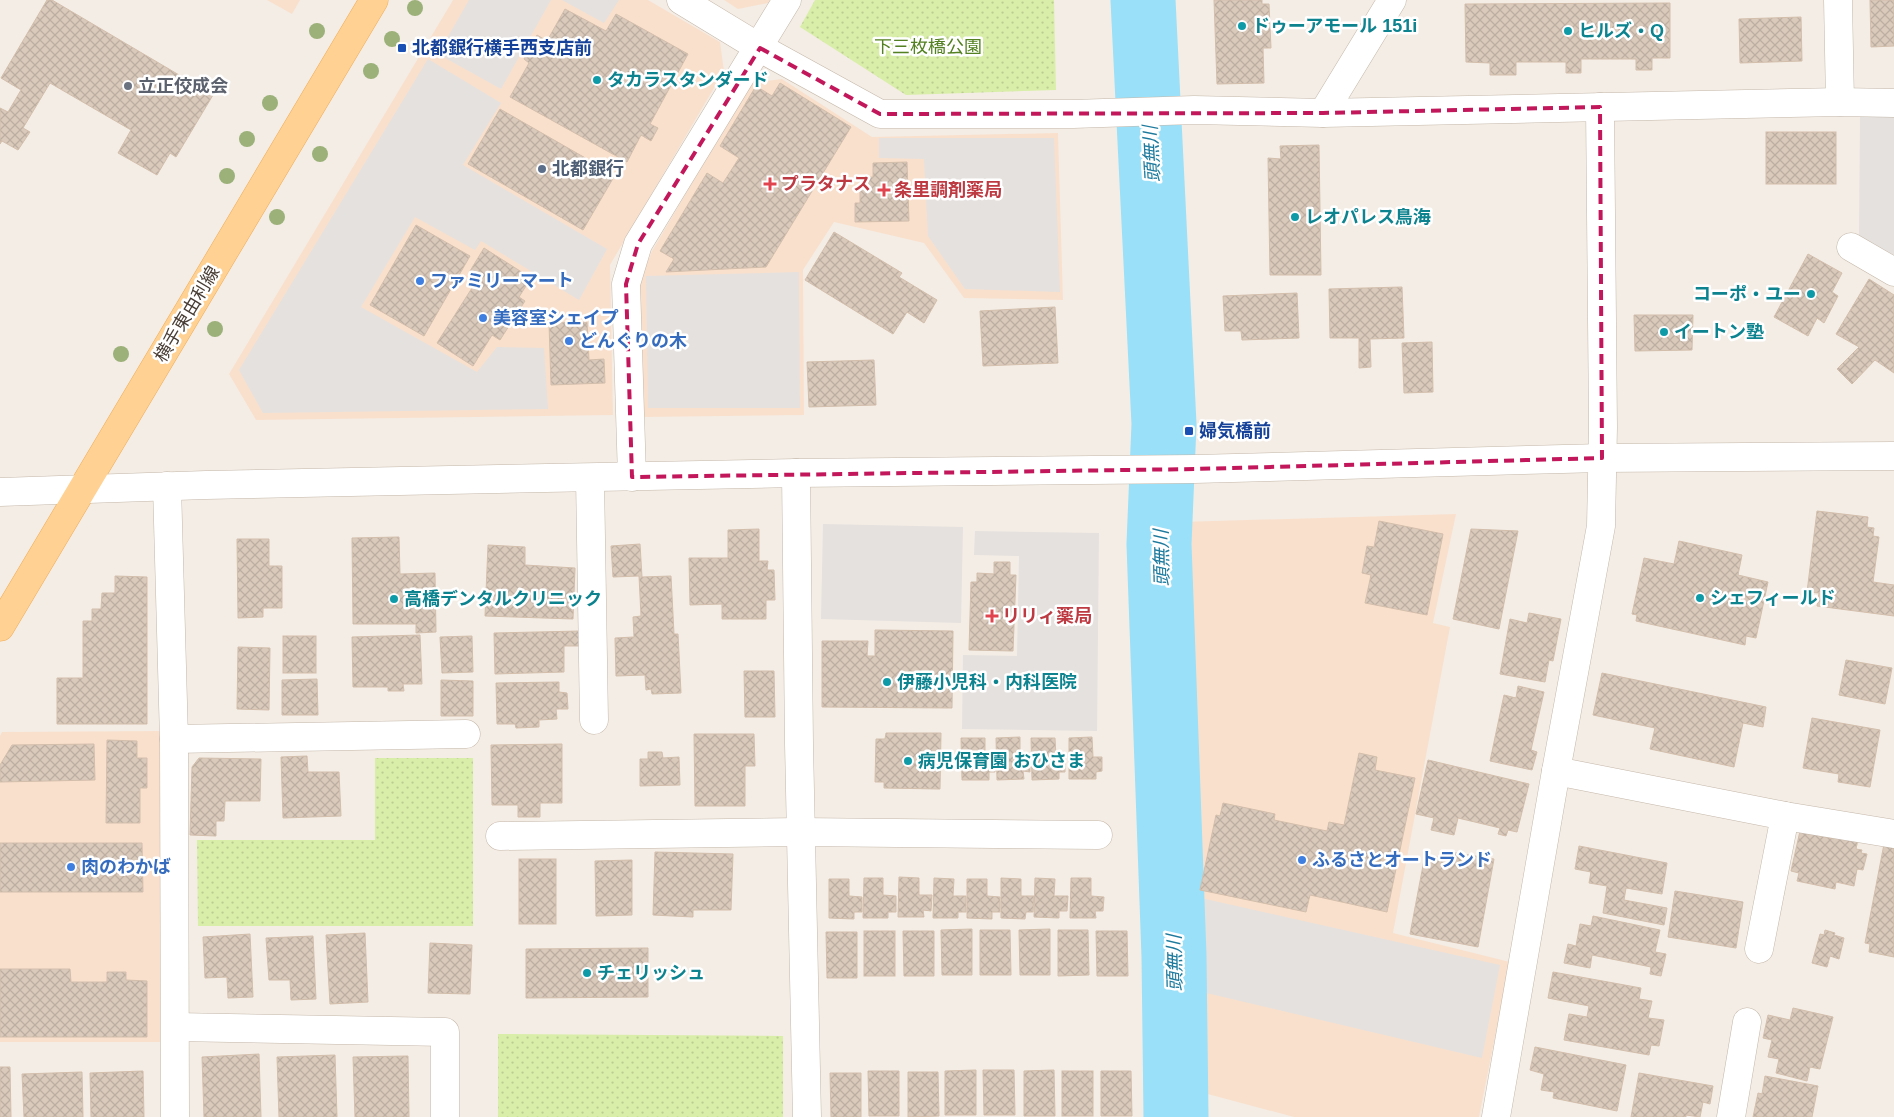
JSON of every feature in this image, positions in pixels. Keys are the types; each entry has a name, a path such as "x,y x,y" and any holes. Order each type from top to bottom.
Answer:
{"main road":[{"name":"横手東由利線","path":"0,627 374,0"}],"street":[{"path":"681,0 760,48 880,114 1097,113 1186,110 1323,112 1840,102 1894,103"},
{"path":"632,477 626,284 638,244 760,48 787,0"},
{"path":"1323,112 1392,0"},
{"path":"1838,0 1840,102"},
{"path":"1496,1117 1556,770 1601,526 1600,107"},
{"path":"1851,247 1894,272"},
{"path":"0,492 167,486 796,473 1189,469 1602,458 1894,456"},
{"path":"796,473 800,832 807,1117"},
{"path":"590,478 594,720"},
{"path":"167,486 174,739 175,1117"},
{"path":"174,739 466,734"},
{"path":"1556,770 1785,816 1894,834"},
{"path":"1759,949 1785,816"},
{"path":"500,836 800,832 1098,835"},
{"path":"1731,1117 1747,1022"},
{"path":"176,1027 445,1032 445,1117"}],"highlighted area":[{"path":"760,48 880,114 1323,113 1600,107 1602,458 1195,469 632,477 626,284 638,244"}],"shaded area":[{"path":"267,0 300,0 292,14"},
{"path":"453,0 648,0 720,42 724,71 610,265 613,415 256,420 229,374"},
{"path":"469,0 551,0 501,89 438,54"},
{"path":"562,0 619,0 604,23"},
{"path":"724,0 770,0 768,3 738,9"},
{"path":"428,59 501,103 463,165 607,249 579,300 481,241 475,250 415,217 361,307 477,372 497,347 544,348 548,409 263,413 239,370"},
{"path":"782,79 872,137 1058,133 1063,300 964,298 924,243 834,222 803,270 804,415 644,417 639,288 645,268 652,251 751,83"},
{"path":"1860,114 1894,114 1894,258 1859,237"},
{"path":"879,138 1054,138 1060,292 965,289 928,236 924,159 879,158"},
{"path":"799,272 800,408 648,408 646,276"},
{"path":"1456,514 1433,623 1450,627 1393,933 1510,962 1479,1117 1294,1117 1189,1089 1180,522"},
{"path":"823,524 963,527 961,623 821,619"},
{"path":"975,531 1099,533 1097,731 962,729 963,655 1017,656 1019,556 974,555"},
{"path":"163,731 160,1042 0,1042 0,736 2,732"},
{"path":"1201,898 1500,965 1482,1058 1198,991"}],"green space":[{"name":"下三枚橋公園","path":"815,0 1054,0 1056,90 906,95 800,27"},
{"path":"375,758 473,758 473,926 198,926 197,840 375,840"},
{"path":"498,1034 783,1036 783,1117 498,1117"}],"building":[{"name":"立正佼成会","path":"47,0 52,0 213,95 176,157 170,153 157,175 118,153 131,130 50,83 23,128 30,132 18,150 2,141 0,144 0,108 8,112 21,90 1,78"},
{"name":"ドゥーアモール 151i","path":"1214,0 1262,0 1262,4 1269,4 1271,48 1263,48 1264,83 1217,84"},
{"path":"1870,0 1894,0 1894,46 1871,47"},
{"name":"ヒルズ・Q","path":"1670,3 1670,58 1652,58 1652,70 1636,70 1636,59 1581,59 1581,73 1566,73 1566,62 1516,62 1516,75 1490,75 1490,63 1466,62 1465,4"},
{"name":"タカラスタンダード","path":"565,9 606,31 616,14 688,54 650,124 658,128 651,141 641,135 627,162 510,97 529,63 524,59 537,35 547,41"},
{"path":"1801,17 1802,61 1740,63 1739,19"},
{"path":"780,83 851,127 766,267 666,272 674,259 660,251 707,173 723,183 739,158 720,146 756,86 772,96"},
{"name":"北都銀行","path":"500,109 615,175 583,230 468,164"},
{"path":"1766,132 1836,132 1836,184 1766,184"},
{"name":"レオパレス鳥海","path":"1319,145 1321,275 1270,275 1268,158 1281,159 1280,146"},
{"name":"条里調剤薬局","path":"907,162 909,221 855,222 855,203 860,203 860,178 873,177 873,163"},
{"name":"ファミリーマート","path":"416,225 470,256 424,336 370,305"},
{"path":"834,232 902,273 899,277 937,300 924,323 907,312 893,334 805,280"},
{"name":"美容室シェイプ","path":"484,248 531,278 519,297 525,301 500,340 492,335 473,366 437,343 479,277 470,271"},
{"name":"コーポ・ユー","path":"1808,254 1842,273 1832,292 1838,296 1824,323 1817,318 1808,336 1774,317"},
{"path":"1869,279 1894,295 1894,373 1875,360 1852,384 1837,369 1859,347 1836,334"},
{"path":"1402,287 1404,338 1370,339 1371,367 1359,368 1359,338 1330,338 1329,289"},
{"path":"1297,293 1299,338 1242,340 1241,331 1225,331 1223,296"},
{"path":"1055,307 1058,363 983,366 980,311"},
{"name":"イートン塾","path":"1634,315 1693,315 1692,350 1635,351"},
{"name":"どんぐりの木","path":"587,322 589,360 604,359 605,383 551,385 549,323"},
{"path":"1432,342 1433,392 1404,393 1402,343"},
{"path":"874,360 876,405 809,407 807,362"},
{"path":"1817,511 1868,517 1867,527 1874,528 1873,536 1879,537 1873,582 1894,585 1894,616 1817,606 1819,593 1807,592"},
{"path":"1379,521 1443,534 1427,615 1365,603 1371,575 1362,573 1367,546 1374,547"},
{"path":"759,529 759,561 768,561 767,570 774,570 775,600 766,600 766,619 722,619 722,604 690,605 689,558 728,558 728,530"},
{"path":"1471,529 1518,531 1499,629 1453,619"},
{"name":"高橋デンタルクリニック","path":"399,537 400,574 435,573 436,632 416,633 416,624 353,624 352,538"},
{"path":"237,539 269,539 269,566 282,566 282,608 263,608 263,617 238,618"},
{"name":"シェフィールド","path":"1679,541 1742,555 1738,575 1768,582 1756,638 1746,636 1745,645 1636,621 1637,615 1632,614 1644,558 1674,564"},
{"path":"640,544 642,577 671,576 674,634 678,634 681,693 652,694 651,689 646,690 645,675 616,676 615,638 634,637 633,617 641,616 639,576 613,577 611,546"},
{"path":"488,545 525,547 525,565 575,568 573,619 485,616"},
{"name":"リリィ薬局","path":"994,562 1010,562 1010,575 1016,575 1013,651 969,650 971,582 977,582 977,573 994,574"},
{"path":"115,576 147,577 147,724 57,724 57,678 83,678 83,621 92,621 92,609 101,609 102,593 115,593"},
{"path":"1529,613 1561,619 1553,661 1549,660 1545,682 1500,674 1510,619 1527,623"},
{"name":"伊藤小児科・内科医院","path":"875,630 953,631 952,708 822,707 822,641 868,641 867,656 875,656"},
{"path":"580,631 580,646 564,646 564,672 495,674 494,633"},
{"path":"420,635 422,684 403,684 404,691 388,691 388,687 353,687 352,637"},
{"path":"283,636 316,636 316,673 283,673"},
{"path":"472,636 473,672 442,673 440,637"},
{"path":"238,647 270,648 269,710 237,709"},
{"path":"1846,660 1892,668 1885,704 1839,695"},
{"path":"744,671 774,671 775,717 745,717"},
{"path":"1602,673 1766,707 1763,727 1743,723 1734,767 1650,749 1655,728 1593,715"},
{"path":"317,679 318,715 282,715 282,680"},
{"path":"441,680 473,681 473,716 441,716"},
{"path":"559,682 559,692 567,693 568,709 556,709 557,719 539,720 539,727 516,728 515,724 497,724 496,683"},
{"path":"1518,686 1544,692 1531,750 1537,752 1532,770 1490,761 1504,695 1516,698"},
{"path":"1812,718 1880,730 1870,787 1838,782 1839,774 1803,768"},
{"name":"病児保育園 おひさま","path":"886,733 941,733 940,789 884,788 884,782 875,782 876,739 885,739"},
{"path":"694,734 754,734 755,766 745,766 745,806 695,806"},
{"path":"1020,737 1020,757 1030,757 1030,772 1023,771 1024,779 997,780 996,738"},
{"path":"1092,737 1093,757 1102,757 1102,771 1096,772 1096,779 1069,779 1069,738"},
{"path":"961,738 985,738 985,758 995,758 995,772 989,772 989,780 962,780"},
{"path":"1031,738 1055,738 1056,757 1065,757 1065,772 1059,772 1059,779 1032,780"},
{"path":"107,740 137,741 137,758 147,758 147,788 140,788 140,823 106,823"},
{"path":"94,744 95,780 0,782 0,765 12,745"},
{"path":"562,744 562,803 540,803 540,817 518,817 518,805 492,805 491,745"},
{"path":"648,752 662,752 663,758 679,757 680,785 640,786 640,759 648,759"},
{"name":"ふるさとオートランド","path":"1359,753 1377,757 1375,770 1415,778 1387,912 1310,895 1306,912 1200,890 1216,815 1220,816 1223,803 1275,814 1274,820 1327,831 1329,822 1344,825"},
{"path":"307,756 308,772 339,772 341,816 283,818 281,757"},
{"path":"199,758 261,759 260,801 225,801 224,821 216,821 216,836 190,835 192,767"},
{"path":"1428,760 1529,784 1517,832 1508,830 1506,836 1498,834 1500,828 1458,818 1454,835 1431,830 1434,818 1416,814"},
{"path":"1800,831 1834,839 1836,834 1858,839 1856,849 1862,850 1861,853 1867,854 1863,870 1857,869 1854,886 1836,882 1835,889 1797,881 1799,873 1791,871"},
{"name":"肉のわかば","path":"0,843 142,843 143,892 0,892"},
{"path":"1884,844 1894,846 1894,957 1869,952 1870,944 1865,943"},
{"path":"1579,846 1667,863 1662,894 1626,888 1624,900 1667,908 1664,925 1603,913 1607,886 1589,883 1591,872 1575,869"},
{"path":"1444,851 1494,859 1478,947 1410,934 1425,855 1442,858"},
{"path":"655,852 733,854 731,910 693,910 693,917 653,915"},
{"path":"519,859 556,859 556,924 519,924"},
{"path":"632,860 632,915 596,916 595,861"},
{"path":"899,877 919,878 919,895 932,895 931,911 923,910 924,917 898,917"},
{"path":"864,878 883,878 883,895 896,896 896,912 888,912 888,918 863,918"},
{"path":"934,878 954,879 953,896 966,896 966,912 958,912 958,918 933,918"},
{"path":"1001,878 1021,879 1021,896 1034,896 1033,912 1026,912 1025,919 1001,918"},
{"path":"1035,878 1055,879 1054,896 1068,896 1067,911 1059,911 1059,918 1034,917"},
{"path":"1071,878 1091,878 1091,896 1104,897 1103,911 1095,911 1096,918 1070,918"},
{"path":"829,879 849,879 849,896 862,897 862,912 854,912 854,919 829,918"},
{"path":"967,879 987,879 987,896 1000,897 1000,912 992,912 992,919 967,918"},
{"path":"1675,891 1743,902 1736,948 1668,937"},
{"path":"1593,916 1660,930 1655,952 1666,954 1661,976 1650,974 1651,967 1592,955 1590,968 1564,963 1568,944 1576,946 1580,924 1591,926"},
{"path":"972,929 972,975 942,975 941,930"},
{"path":"1050,929 1050,975 1020,975 1019,930"},
{"path":"980,930 1010,930 1011,975 980,975"},
{"path":"1058,930 1088,930 1089,975 1058,976"},
{"path":"1825,930 1844,938 1839,959 1830,956 1827,967 1812,963 1820,934 1824,935"},
{"path":"864,931 895,931 895,976 864,976"},
{"path":"903,931 934,931 934,976 904,976"},
{"path":"1096,931 1127,931 1128,976 1097,976"},
{"path":"826,932 857,932 857,978 827,978"},
{"path":"365,933 368,1002 330,1004 326,935"},
{"path":"250,934 253,997 228,998 227,977 205,978 203,937"},
{"path":"313,936 316,999 291,1000 290,980 269,980 266,938"},
{"path":"430,943 472,945 470,994 428,993"},
{"name":"チェリッシュ","path":"648,948 648,997 526,998 526,949"},
{"path":"0,969 70,969 71,982 107,982 107,972 126,972 126,980 147,981 147,1037 0,1037"},
{"path":"1553,972 1641,988 1639,999 1652,1001 1648,1018 1664,1020 1659,1046 1651,1045 1649,1055 1564,1040 1569,1014 1587,1017 1589,1006 1548,998"},
{"path":"1793,1008 1833,1017 1820,1069 1810,1067 1807,1081 1776,1073 1779,1059 1768,1057 1772,1040 1763,1038 1768,1015 1790,1020"},
{"path":"1535,1047 1626,1065 1617,1111 1553,1098 1554,1092 1541,1090 1544,1074 1530,1070"},
{"path":"259,1054 261,1117 204,1117 202,1057"},
{"path":"335,1055 337,1117 279,1117 277,1057"},
{"path":"408,1056 409,1117 355,1117 353,1057"},
{"path":"0,1067 10,1067 11,1117 0,1117"},
{"path":"976,1070 976,1115 945,1115 945,1071"},
{"path":"983,1070 1014,1070 1015,1115 984,1115"},
{"path":"1054,1070 1055,1116 1024,1116 1024,1071"},
{"path":"143,1071 144,1117 91,1117 90,1073"},
{"path":"868,1071 899,1071 899,1116 869,1116"},
{"path":"1062,1071 1093,1071 1093,1116 1062,1116"},
{"path":"1101,1071 1131,1071 1132,1116 1101,1116"},
{"path":"82,1072 83,1117 24,1117 22,1074"},
{"path":"908,1072 938,1072 939,1116 908,1117"},
{"path":"830,1073 861,1073 861,1117 831,1117"},
{"path":"1639,1073 1713,1086 1710,1104 1703,1102 1700,1117 1686,1115 1686,1117 1631,1117"},
{"path":"1765,1076 1818,1086 1812,1117 1753,1117 1758,1093 1762,1094"}],"waterway":[{"name":"頭無川","path":"1143,0 1164,424 1159,544 1174,956 1176,1117"}],"place":[{"name":"ドゥーアモール 151i","path":"1242,26"},
{"name":"ヒルズ・Q","path":"1568,31"},
{"name":"北都銀行横手西支店前","path":"402,48"},
{"name":"タカラスタンダード","path":"597,80"},
{"name":"立正佼成会","path":"128,86"},
{"name":"北都銀行","path":"542,169"},
{"name":"プラタナス","path":"770,184"},
{"name":"条里調剤薬局","path":"884,190"},
{"name":"レオパレス鳥海","path":"1295,217"},
{"name":"ファミリーマート","path":"420,281"},
{"name":"コーポ・ユー","path":"1811,294"},
{"name":"美容室シェイプ","path":"483,318"},
{"name":"イートン塾","path":"1664,332"},
{"name":"どんぐりの木","path":"569,341"},
{"name":"婦気橋前","path":"1189,431"},
{"name":"シェフィールド","path":"1700,598"},
{"name":"高橋デンタルクリニック","path":"394,599"},
{"name":"リリィ薬局","path":"992,616"},
{"name":"伊藤小児科・内科医院","path":"887,682"},
{"name":"病児保育園 おひさま","path":"908,761"},
{"name":"ふるさとオートランド","path":"1302,860"},
{"name":"肉のわかば","path":"71,867"},
{"name":"チェリッシュ","path":"587,973"}]}
